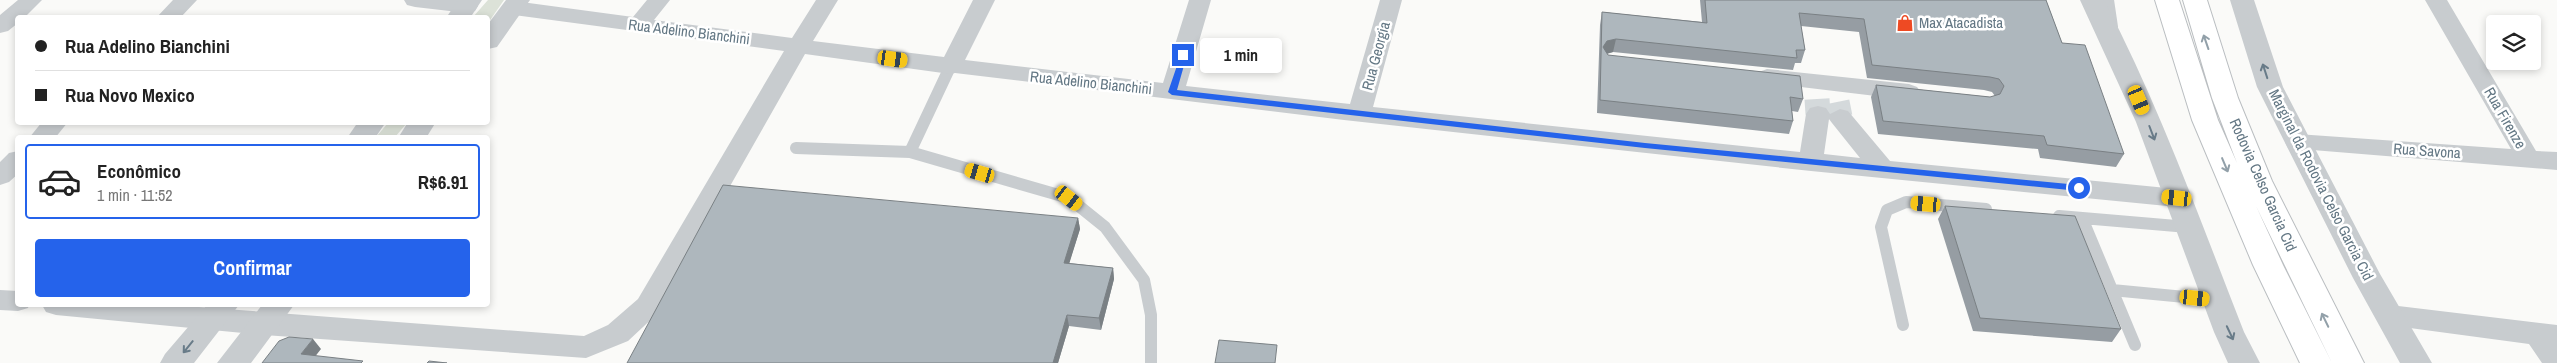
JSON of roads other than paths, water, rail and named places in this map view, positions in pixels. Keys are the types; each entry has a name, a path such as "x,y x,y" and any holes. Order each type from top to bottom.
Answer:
{"highway":[{"name":"Rodovia Celso Garcia Cid","path":"2167,0 2205,120 2268,265 2316,363"},
{"name":"Rodovia Celso Garcia Cid","path":"2194,0 2225,98 2258,181 2348,363"}],"street":[{"path":"0,26 31,0"},
{"path":"170,15 186,0"},
{"path":"415,0 465,8"},
{"path":"638,25 658,0"},
{"path":"102,307 272,315 586,347 618,333 648,306 798,46 827,0"},
{"path":"950,67 984,0"},
{"path":"1172,92 1200,0"},
{"name":"Rua Georgia","path":"1360,112 1391,0"},
{"path":"2092,0 2113,39 2216,300 2244,363"},
{"name":"Marginal da Rodovia Celso Garcia Cid","path":"2242,0 2270,87 2297,142 2416,363"},
{"name":"Rua Firenze","path":"2436,0 2528,158"},
{"path":"490,38 516,4"},
{"name":"Rua Adelino Bianchini","path":"516,4 638,25 950,67 1360,112 1645,146 2177,198"},
{"path":"1746,75 1826,100 1927,94"},
{"path":"1811,162 1826,100"},
{"path":"1826,100 1883,169"},
{"path":"44,135 53,125"},
{"path":"362,135 371,125"},
{"name":"Rua Savona","path":"2297,142 2557,161"},
{"path":"0,176 15,162"},
{"path":"0,300 15,301"},
{"path":"176,363 218,312"},
{"path":"233,363 272,315"},
{"path":"2390,316 2547,335 2557,363"}],"lane":[{"path":"2108,0 2113,39"},
{"path":"910,152 950,67"},
{"path":"796,148 910,152 1069,198 1105,227 1144,280 1151,315 1151,363"},
{"path":"1903,325 1881,227 1887,210 1906,202 2004,211"},
{"path":"2043,214 2188,227"},
{"path":"2082,218 2135,345"},
{"path":"2112,290 2216,300"}],"tunnel":[{"path":"1817,99 1818,114"},
{"path":"1837,102 1840,117"}],"place":[{"name":"Max Atacadista","path":"1905,23"}]}
